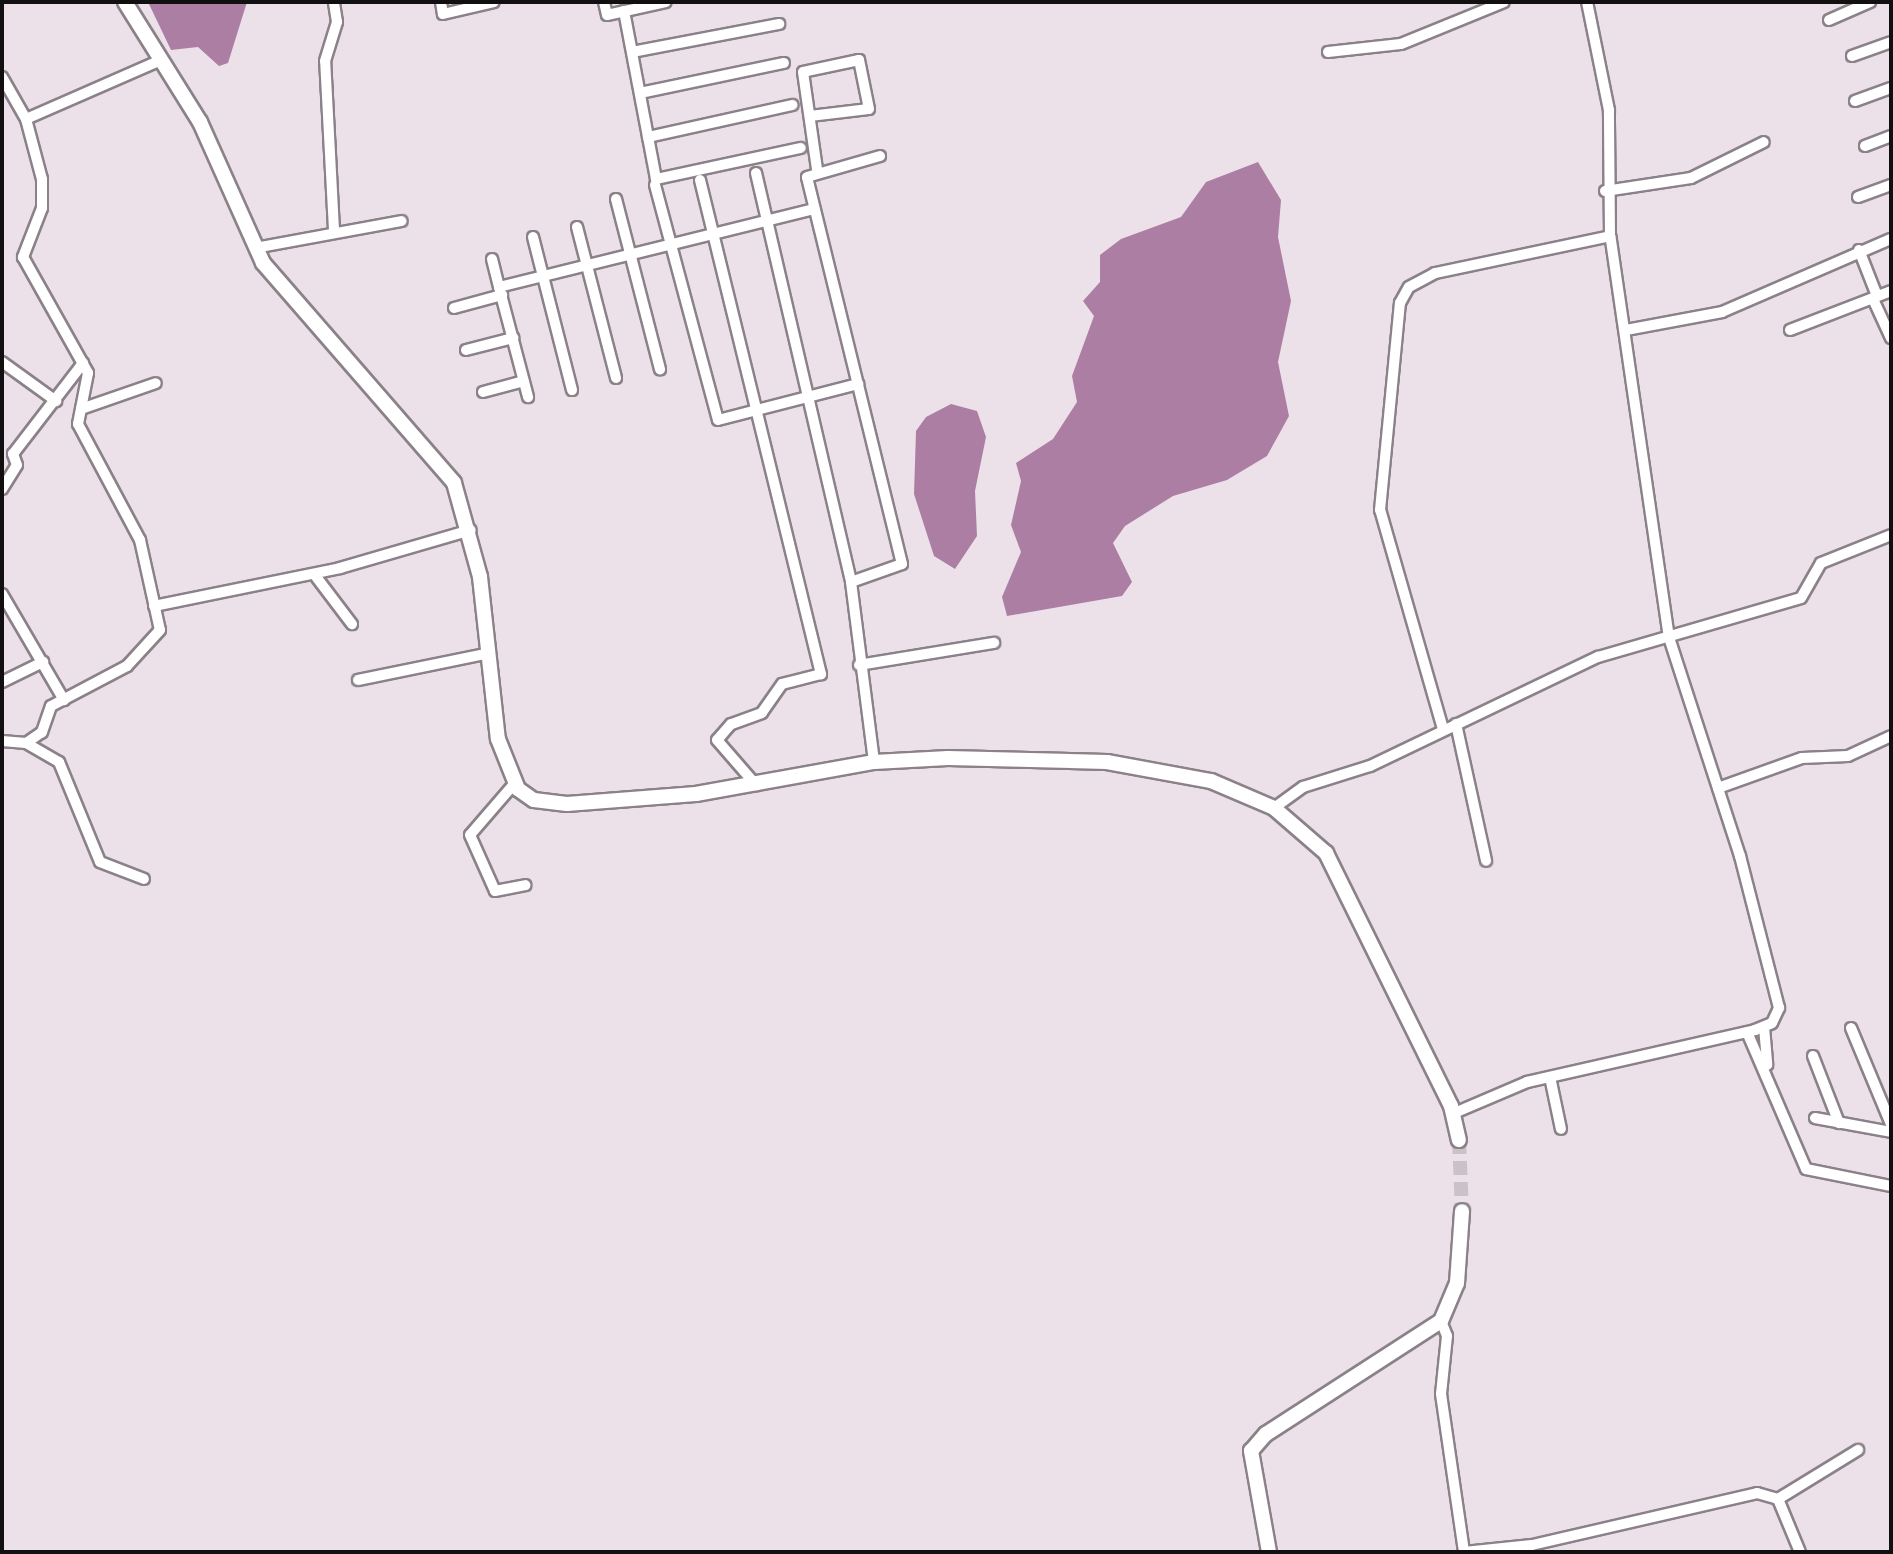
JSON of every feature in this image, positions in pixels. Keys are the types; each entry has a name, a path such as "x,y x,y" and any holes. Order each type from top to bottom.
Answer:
{"street":[{"path":"125,2 216,153 255,248 440,461 471,530 498,739 514,784 556,804 756,785 874,762 1143,766 1211,781 1274,808 1334,866 1452,1114 1459,1140"},
{"path":"334,2 338,17 325,61 334,230"},
{"path":"441,2 443,14 490,3"},
{"path":"604,2 607,15 666,2"},
{"path":"1328,52 1401,44 1504,2"},
{"path":"1452,1114 1550,1077 1764,1027 1779,1008 1775,983 1718,788 1669,638 1610,236 1605,191 1609,110 1587,2"},
{"path":"1829,20 1870,2"},
{"path":"624,11 656,179 801,148"},
{"path":"632,52 779,24"},
{"path":"1852,56 1891,42"},
{"path":"26,119 161,60"},
{"path":"810,116 869,109 859,60 803,72 817,169"},
{"path":"640,93 784,63"},
{"path":"2,77 26,119 43,196 23,257 88,373 78,424 140,540 160,630 148,650 64,700 26,743"},
{"path":"1855,101 1891,88"},
{"path":"648,137 792,105"},
{"path":"1865,146 1891,136"},
{"path":"1605,191 1691,178 1764,142"},
{"path":"851,582 902,564 807,177 817,169 880,156"},
{"path":"756,173 811,395 851,582 859,665 874,762"},
{"path":"700,180 821,674 782,684 762,713 731,724 717,740 756,785"},
{"path":"655,185 718,420 858,384"},
{"path":"1858,197 1891,185"},
{"path":"616,199 660,369"},
{"path":"454,308 543,276 713,230 814,209"},
{"path":"255,248 334,230 402,221"},
{"path":"577,227 616,378"},
{"path":"1443,729 1380,510 1400,303 1409,287 1435,273 1610,236"},
{"path":"533,237 572,390"},
{"path":"1626,330 1722,312 1859,250 1891,239"},
{"path":"1859,250 1891,338"},
{"path":"492,259 528,397"},
{"path":"1790,330 1891,291"},
{"path":"466,350 513,338"},
{"path":"2,362 56,401"},
{"path":"2,489 17,465 13,454 83,363"},
{"path":"483,392 524,381"},
{"path":"81,409 156,383"},
{"path":"154,606 314,574 471,530"},
{"path":"1274,808 1303,787 1359,771 1586,662 1801,598 1821,563 1891,535"},
{"path":"314,574 352,624"},
{"path":"2,594 64,700"},
{"path":"859,665 994,643"},
{"path":"358,680 489,653"},
{"path":"2,682 43,662"},
{"path":"1456,724 1486,861"},
{"path":"1718,788 1802,758 1848,756 1891,736"},
{"path":"2,741 26,743 71,777 100,862 144,879"},
{"path":"514,784 470,835 495,891 525,885"},
{"path":"1764,1027 1767,1070"},
{"path":"1851,1028 1891,1124"},
{"path":"1747,1032 1767,1070 1806,1169 1891,1186"},
{"path":"1813,1056 1839,1123"},
{"path":"1550,1077 1561,1129"},
{"path":"1815,1118 1891,1132"},
{"path":"1269,1552 1250,1473 1257,1442 1441,1321 1457,1283 1462,1211"},
{"path":"1441,1321 1447,1336 1441,1394 1464,1552 1532,1545 1757,1493 1778,1499 1858,1450"},
{"path":"1778,1499 1800,1552"}],"shaded area":[{"path":"148,2 247,2 228,63 219,66 198,47 171,50"},
{"path":"1258,162 1281,200 1278,237 1291,301 1278,362 1289,416 1267,456 1227,480 1173,496 1125,526 1113,543 1132,582 1122,596 1007,616 1002,597 1021,552 1011,525 1021,481 1016,463 1053,439 1077,402 1072,376 1094,316 1083,301 1100,282 1100,255 1121,239 1181,217 1206,182"},
{"path":"951,404 977,411 986,437 975,491 977,536 955,569 934,556 914,494 916,431 926,417"}],"tunnel":[{"path":"1459,1140 1462,1211"}]}
